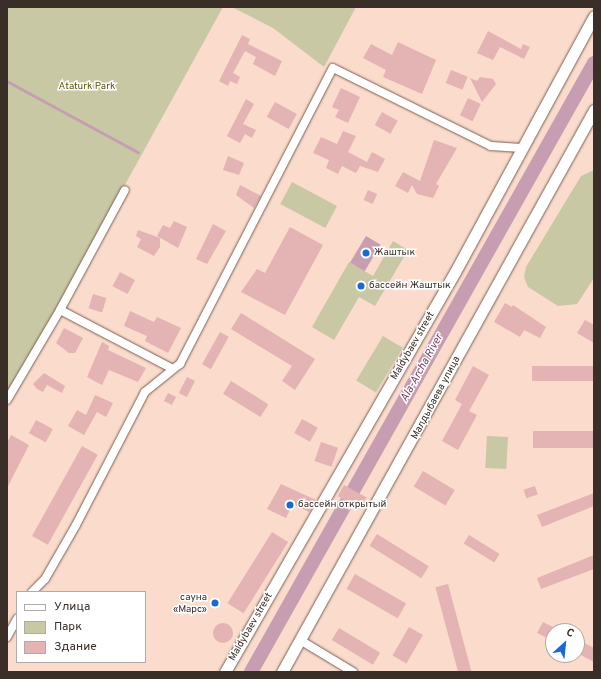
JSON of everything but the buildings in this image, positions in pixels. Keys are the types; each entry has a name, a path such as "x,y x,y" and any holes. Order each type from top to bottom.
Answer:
{"street":[{"name":"Maldybaev street","path":"225,672 451,279 594,16"},
{"path":"33,591 45,579 76,525 145,392 180,364 333,68 491,146 521,148"},
{"path":"590,125 594,110"},
{"name":"Малдыбаева улица","path":"282,672 590,125"},
{"path":"7,400 60,310 125,190"},
{"path":"60,310 173,369"},
{"path":"7,637 16,621"},
{"path":"300,640 353,672"}],"green space":[{"name":"Ataturk Park","path":"7,7 223,7 7,399"},
{"path":"232,7 356,7 324,67 273,28"},
{"path":"594,170 594,278 577,304 558,306 528,287 524,277 526,267 581,176"},
{"path":"292,182 337,206 325,228 280,204"},
{"name":"бассейн Жаштык","path":"393,241 408,250 375,306 359,297 334,340 312,327 349,262 373,276"},
{"path":"383,336 403,348 376,392 356,381"},
{"path":"487,436 508,437 506,469 485,468"}],"shaded area":[{"name":"Жаштык","path":"366,236 381,245 365,271 350,263"}],"waterway":[{"name":"Ala-Archa River","path":"251,672 594,63"},
{"path":"7,81 138,152"}],"place":[{"name":"Жаштык","path":"366,253"},
{"name":"бассейн Жаштык","path":"361,286"},
{"name":"бассейн открытый","path":"290,505"},
{"name":"сауна «Марс»","path":"215,603"}]}
